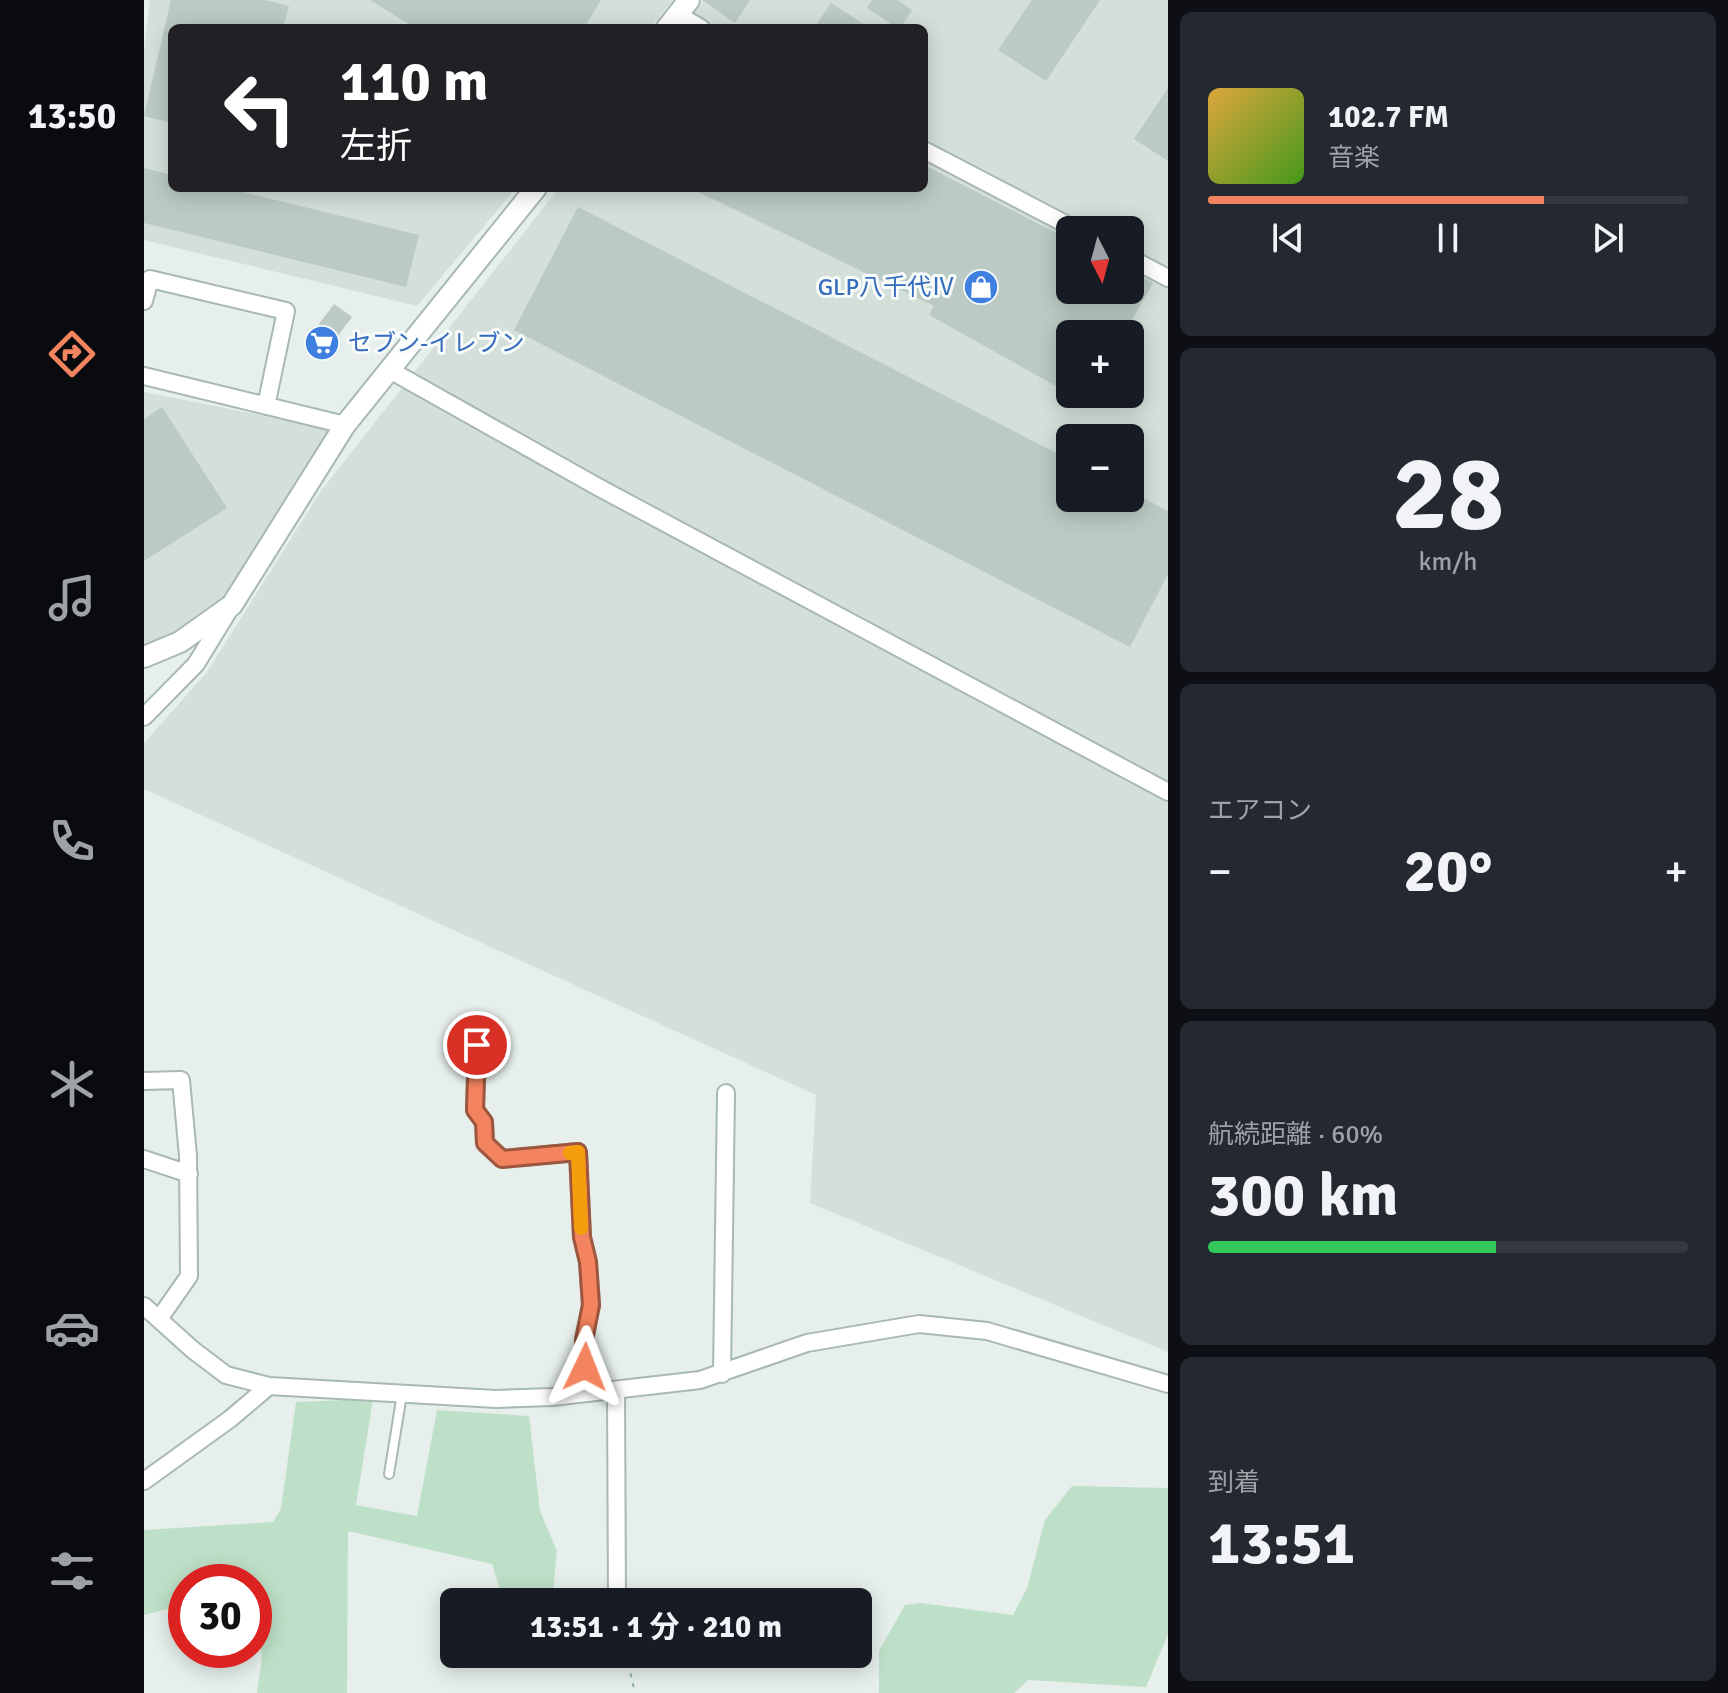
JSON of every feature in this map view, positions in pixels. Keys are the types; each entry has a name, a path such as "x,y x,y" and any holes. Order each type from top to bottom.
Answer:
{"street":[{"path":"928,152 1056,219"},
{"path":"144,717 196,664 345,425 533,192"},
{"path":"1144,265 1168,278"},
{"path":"144,301 150,279 286,311 266,406"},
{"path":"388,369 598,487 1168,792"},
{"path":"144,376 345,425"},
{"path":"144,657 180,642 232,605"},
{"path":"477,1045 475,1110 484,1122 485,1143 502,1159 578,1152 582,1237 588,1262 591,1305 584,1340 586,1393"},
{"path":"144,1081 181,1080 189,1174 189,1276 159,1319"},
{"path":"722,1374 726,1093"},
{"path":"144,1159 189,1174"},
{"path":"144,1306 226,1375 269,1386 496,1399 586,1393 700,1380 807,1343 919,1324 987,1331 1168,1384"},
{"path":"144,1481 230,1419 269,1386"},
{"path":"616,1390 617,1588"}],"lane":[{"path":"389,1474 402,1394"}],"path":[{"path":"629,1668 635,1693"}],"shaded area":[{"path":"150,0 673,0 653,24 168,24 168,192 513,192 417,306 144,240 144,51"},
{"path":"704,0 1168,0 1168,1352 810,1203 816,1095 144,789 144,743 207,672 321,491 556,192 928,192 928,24 685,24"},
{"path":"144,392 330,429 224,597 168,637 144,648"}],"green space":[{"path":"373,1399 356,1505 417,1516 437,1410 529,1416 540,1511 557,1551 553,1588 500,1588 492,1564 348,1531 347,1693 257,1693 261,1668 272,1668 272,1564 168,1564 168,1609 144,1615 144,1530 273,1522 281,1509 296,1402"},
{"path":"1072,1486 1168,1488 1168,1634 1146,1687 1028,1680 1014,1693 879,1693 879,1651 905,1605 921,1603 1013,1615 1027,1588 1045,1520"}],"building":[{"path":"171,0 265,0 289,6 284,24 168,24 168,122 144,116"},
{"path":"370,0 601,0 586,24 409,24"},
{"path":"702,0 750,0 735,23"},
{"path":"872,0 897,0 912,10 903,24 891,24 867,8"},
{"path":"1032,0 1100,0 1046,81 998,50"},
{"path":"831,3 864,24 817,24"},
{"path":"1168,88 1168,161 1134,139"},
{"name":"GLP八千代Ⅳ","path":"928,167 1056,233 1056,304 1141,304 1132,320 1056,320 1056,386 929,315 934,306 698,192 928,192"},
{"path":"144,168 168,174 168,192 242,192 419,235 406,287 144,223"},
{"path":"578,207 1056,453 1056,512 1144,512 1144,498 1168,511 1168,574 1130,647 514,330"},
{"name":"GLP八千代Ⅳ","path":"1144,278 1153,283 1144,299"},
{"path":"334,304 352,317 328,349 310,336"},
{"path":"162,407 227,508 144,561 144,419"}],"slow traffic":[{"path":"570,1153 578,1152 581,1228"}],"place":[{"name":"GLP八千代Ⅳ","path":"981,287"},
{"name":"セブン-イレブン","path":"322,343"}],"route":[{"path":"477,1045 475,1110 484,1122 485,1143 502,1159 578,1152 582,1237 588,1262 591,1305 584,1340 585,1367"}]}
